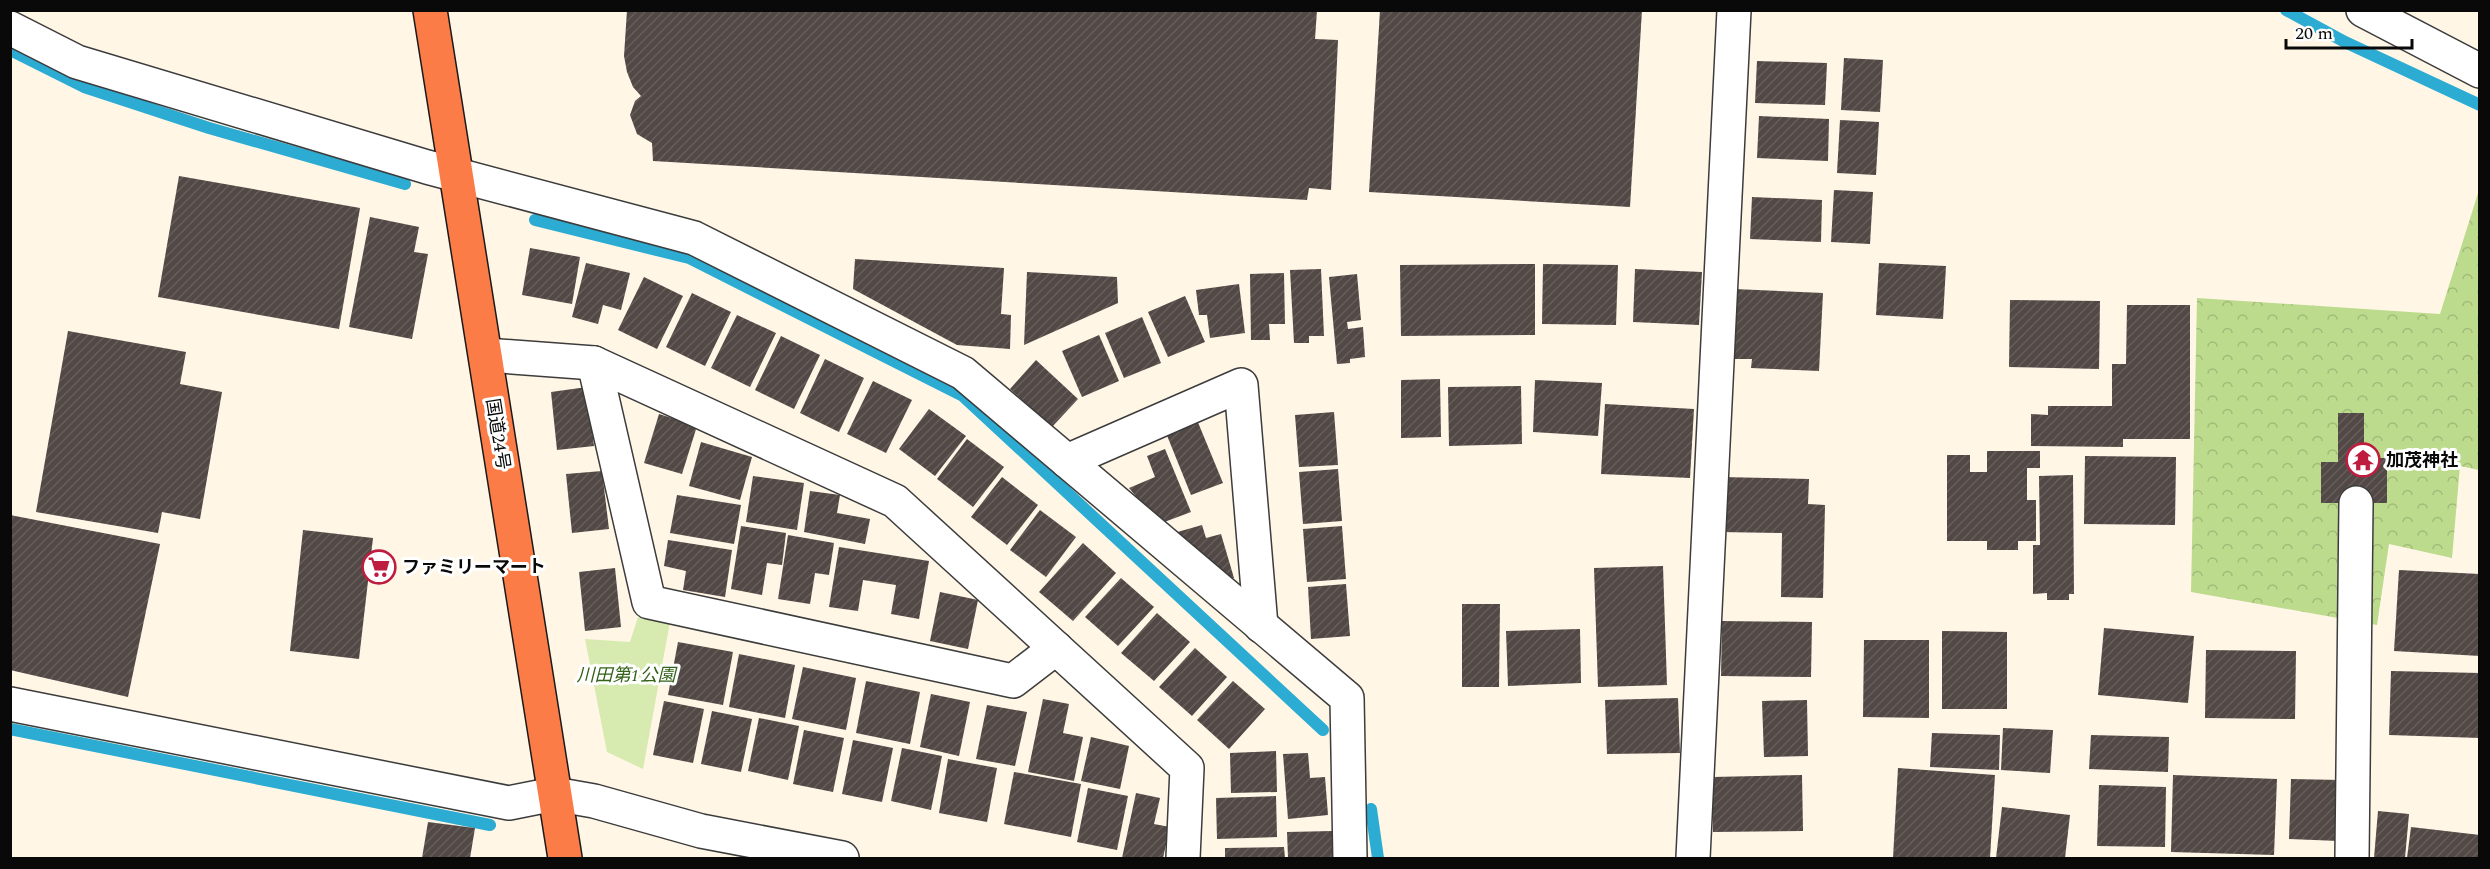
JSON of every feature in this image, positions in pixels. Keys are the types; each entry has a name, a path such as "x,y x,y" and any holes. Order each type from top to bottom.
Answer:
{"highway":[{"name":"国道24号","path":"429,10 565,858"}],"street":[{"path":"1693,858 1734,10"},
{"path":"2363,10 2480,71"},
{"path":"10,28 77,62 457,175 694,238 963,373 1347,698 1350,858"},
{"path":"486,355 594,363 895,501 1187,768 1183,858"},
{"path":"594,363 649,602 1012,681 1056,648"},
{"path":"1067,461 1241,385 1261,626"},
{"path":"2352,858 2356,503"},
{"path":"10,704 509,803 554,794 594,801 701,831 842,858"}],"green space":[{"path":"2479,190 2479,470 2460,466 2452,558 2389,544 2377,625 2191,592 2197,298 2440,314"},
{"name":"川田第1公園","path":"638,617 670,622 643,769 607,752 585,639 630,642"}],"building":[{"path":"627,10 1317,10 1315,39 1338,40 1331,190 1309,188 1307,200 653,161 652,143 637,134 630,115 635,101 641,96 633,87 624,56"},
{"path":"1380,10 1642,10 1630,207 1369,192"},
{"path":"1844,58 1883,60 1880,112 1841,110"},
{"path":"1757,61 1827,63 1825,105 1755,103"},
{"path":"1759,116 1829,119 1828,161 1757,158"},
{"path":"1840,120 1879,122 1876,175 1837,173"},
{"path":"179,176 360,208 339,329 158,297"},
{"path":"1834,190 1873,192 1870,244 1831,242"},
{"path":"1752,197 1822,200 1821,242 1750,239"},
{"path":"370,217 419,227 414,252 428,254 412,339 349,327"},
{"path":"530,248 580,257 572,304 522,295"},
{"path":"855,259 1004,268 1001,314 1011,315 1010,349 957,345 853,289"},
{"path":"586,263 630,273 621,310 603,305 598,324 572,317"},
{"path":"1879,263 1946,266 1943,319 1876,315"},
{"path":"1535,264 1535,335 1401,336 1400,265"},
{"path":"1543,264 1618,265 1616,325 1542,324"},
{"path":"1321,269 1324,336 1309,336 1309,343 1294,343 1290,270"},
{"path":"1635,269 1702,272 1699,325 1633,322"},
{"path":"1027,272 1117,277 1118,303 1024,345"},
{"path":"1284,273 1285,324 1269,324 1270,340 1251,340 1250,274"},
{"path":"1357,274 1361,320 1347,322 1348,329 1363,327 1365,357 1350,359 1350,363 1337,364 1329,277"},
{"path":"644,277 683,296 657,349 618,330"},
{"path":"1239,284 1245,333 1210,338 1207,315 1199,315 1196,290"},
{"path":"1734,289 1823,293 1819,371 1751,368 1752,359 1731,359"},
{"path":"692,293 731,312 705,366 666,347"},
{"path":"1185,296 1205,342 1168,357 1148,312"},
{"path":"2010,300 2100,301 2099,369 2009,367"},
{"path":"2127,305 2190,305 2190,439 2123,439 2123,447 2031,446 2031,414 2048,415 2048,406 2112,406 2112,364 2126,364"},
{"path":"737,315 776,333 750,387 711,368"},
{"path":"1142,317 1161,363 1124,378 1105,333"},
{"path":"68,331 186,352 180,384 222,392 200,519 162,512 158,533 36,512"},
{"path":"1099,335 1119,381 1082,397 1062,351"},
{"path":"781,336 820,355 794,409 755,390"},
{"path":"825,359 864,378 839,432 800,413"},
{"path":"1036,360 1078,399 1052,427 1010,389"},
{"path":"1440,379 1441,437 1401,438 1401,380"},
{"path":"1535,380 1602,383 1598,436 1533,432"},
{"path":"873,381 912,400 886,453 847,434"},
{"path":"1521,386 1522,444 1449,446 1448,387"},
{"path":"587,387 594,446 557,450 551,392"},
{"path":"1605,404 1694,409 1690,478 1601,474"},
{"path":"929,409 966,436 935,476 899,449"},
{"path":"1334,412 1338,465 1299,467 1295,415"},
{"name":"加茂神社","path":"2338,413 2364,413 2364,458 2387,458 2387,503 2321,503 2321,462 2338,462"},
{"path":"659,414 697,426 682,474 644,463"},
{"path":"1197,420 1223,483 1191,495 1166,433"},
{"path":"967,439 1004,467 973,507 937,479"},
{"path":"701,442 752,457 740,500 689,486"},
{"path":"1165,449 1191,512 1159,524 1129,488 1155,477 1147,456"},
{"path":"1987,451 2040,451 2040,468 2027,468 2027,500 2036,500 2036,541 2018,541 2018,550 1987,550 1987,541 1947,541 1947,455 1970,455 1970,472 1987,472"},
{"path":"2085,456 2176,457 2175,525 2084,524"},
{"path":"1338,469 1342,521 1303,524 1299,472"},
{"path":"602,471 609,529 572,533 566,474"},
{"path":"2073,475 2074,594 2069,594 2069,600 2047,600 2047,593 2033,594 2033,545 2040,545 2039,476"},
{"path":"753,476 804,483 797,530 746,522"},
{"path":"1002,477 1038,505 1007,545 971,517"},
{"path":"1721,477 1809,479 1808,504 1825,505 1823,598 1781,597 1782,533 1719,532"},
{"path":"810,491 840,495 837,513 870,519 865,544 804,532"},
{"path":"677,495 741,505 734,544 670,533"},
{"path":"1040,510 1076,537 1046,577 1010,550"},
{"path":"10,515 160,544 128,697 10,670"},
{"path":"1202,525 1206,538 1221,534 1234,578 1220,582 1174,533"},
{"path":"741,526 786,533 782,565 767,563 762,595 731,589"},
{"path":"1342,526 1346,579 1307,582 1303,529"},
{"path":"303,530 373,538 359,659 290,651"},
{"path":"788,535 834,543 829,575 815,573 810,604 778,599"},
{"path":"668,540 732,550 725,597 683,590 686,571 664,566"},
{"path":"1083,543 1116,573 1073,621 1039,592"},
{"path":"839,547 929,561 919,619 891,614 896,585 863,580 858,611 829,607"},
{"path":"1663,566 1667,685 1598,687 1594,568"},
{"path":"615,568 621,627 585,631 579,572"},
{"path":"2399,570 2480,574 2480,656 2394,651"},
{"path":"1121,578 1154,607 1118,646 1085,617"},
{"path":"1346,584 1350,636 1311,639 1308,587"},
{"path":"940,592 978,600 968,649 930,641"},
{"path":"1462,604 1500,604 1499,687 1462,687"},
{"path":"1157,613 1190,642 1154,681 1121,653"},
{"path":"1722,621 1812,622 1811,677 1721,676"},
{"path":"2104,628 2194,636 2188,703 2098,695"},
{"path":"1580,629 1581,683 1508,686 1506,631"},
{"path":"1942,631 2007,632 2007,709 1942,709"},
{"path":"1864,640 1929,640 1929,718 1863,717"},
{"path":"678,642 733,652 723,705 668,695"},
{"path":"1195,648 1227,677 1192,716 1159,687"},
{"path":"2206,650 2296,651 2295,719 2205,718"},
{"path":"739,654 795,665 785,718 729,707"},
{"path":"803,667 856,678 846,730 792,719"},
{"path":"2391,671 2480,673 2480,738 2389,735"},
{"path":"866,681 920,692 910,744 856,733"},
{"path":"1233,681 1265,709 1229,749 1197,720"},
{"path":"931,694 970,702 959,756 920,747"},
{"path":"1678,698 1680,753 1607,754 1605,700"},
{"path":"1043,699 1069,704 1063,733 1083,737 1074,781 1028,772"},
{"path":"1807,700 1808,756 1764,757 1762,701"},
{"path":"664,701 704,709 693,763 653,755"},
{"path":"987,705 1027,712 1015,766 976,759"},
{"path":"712,711 752,719 741,772 701,764"},
{"path":"759,718 799,726 788,780 748,771"},
{"path":"2003,728 2053,730 2050,773 2001,770"},
{"path":"804,730 844,738 833,792 793,784"},
{"path":"1932,733 2000,735 1999,770 1930,767"},
{"path":"2091,735 2169,737 2168,772 2089,769"},
{"path":"1091,737 1129,746 1120,789 1081,781"},
{"path":"853,740 893,748 882,802 842,794"},
{"path":"902,748 942,756 931,810 891,801"},
{"path":"1276,751 1277,792 1231,793 1230,753"},
{"path":"1308,753 1310,778 1325,777 1328,815 1288,819 1283,754"},
{"path":"948,759 997,768 987,822 939,813"},
{"path":"1898,768 1995,775 1990,858 1893,858"},
{"path":"1014,772 1081,784 1071,837 1004,824"},
{"path":"1802,775 1803,831 1713,832 1712,777"},
{"path":"2173,775 2277,779 2274,855 2171,852"},
{"path":"2291,779 2341,780 2339,841 2289,839"},
{"path":"2099,785 2166,787 2165,847 2097,846"},
{"path":"1088,788 1128,796 1117,850 1077,842"},
{"path":"1136,793 1160,798 1154,824 1170,827 1163,858 1122,858"},
{"path":"1276,796 1277,837 1217,839 1216,798"},
{"path":"2002,807 2070,815 2065,858 1996,858"},
{"path":"2378,811 2409,814 2405,858 2374,858"},
{"path":"428,822 475,828 470,858 422,858"},
{"path":"2411,827 2480,835 2480,858 2407,858"},
{"path":"1332,831 1333,858 1288,858 1287,832"},
{"path":"1284,847 1285,858 1225,858 1225,848"}],"waterway":[{"path":"2286,10 2345,42 2480,105"},
{"path":"10,50 84,87 209,128 405,184"},
{"path":"535,220 689,258 963,396 1323,730"},
{"path":"10,729 490,825"},
{"path":"1371,809 1378,858"}],"place":[{"name":"加茂神社","path":"2363,460"},
{"name":"ファミリーマート","path":"379,567"}]}
